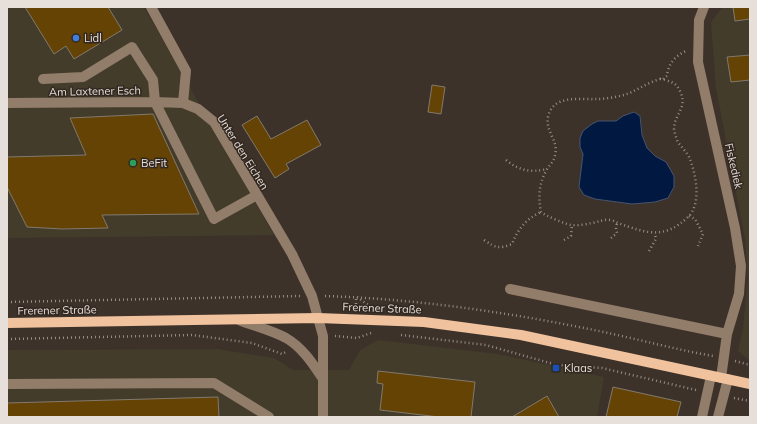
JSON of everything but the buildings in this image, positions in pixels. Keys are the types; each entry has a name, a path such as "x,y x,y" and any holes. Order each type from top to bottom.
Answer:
{"main road":[{"name":"Frerener Straße","path":"7,323 318,318 424,322 521,335 750,384"}],"street":[{"path":"151,7 186,71 183,103"},
{"name":"Fiskediek","path":"704,7 699,20 698,62 735,228 741,266 739,294 727,334 720,378"},
{"path":"43,78 83,77 132,47 153,80 155,102 214,219 257,195"},
{"name":"Am Laxtener Esch","path":"7,103 183,103"},
{"name":"Unter den Eichen","path":"183,103 198,109 214,122 292,254 312,296 323,336 323,417"},
{"path":"510,289 727,334"},
{"path":"237,319 286,338 309,358 323,379"},
{"path":"702,417 708,392 720,378"},
{"path":"718,417 724,396 720,378"},
{"path":"7,384 214,383 268,417"}],"path":[{"path":"663,79 678,87 683,99 680,113 674,127 676,140 689,157 695,176 695,205 689,216 669,229 655,234 611,220 603,219 594,222 572,225 541,212 538,196 541,181 546,169 552,164 556,148 547,123 550,111 557,103 572,98 596,99 624,95 647,84 663,79 667,76 668,68 673,60 682,53 698,46"},
{"path":"506,160 515,168 528,171 546,169"},
{"path":"484,240 495,248 512,244 522,224 541,212"},
{"path":"689,216 695,220 703,234 698,246"},
{"path":"611,238 617,233 617,223"},
{"path":"564,240 571,236 572,225"},
{"path":"650,251 656,239 655,234"},
{"path":"7,302 312,296 356,297 427,303 497,313 595,330 750,365"},
{"path":"323,336 357,338 373,332"},
{"path":"395,334 486,345 557,365 602,368 708,392"},
{"path":"7,339 192,335 252,343 282,354 294,344"},
{"path":"724,396 750,401"}],"shaded area":[{"path":"7,7 144,7 274,235 7,238"},
{"path":"723,7 750,7 750,361 738,351 743,328 748,279 745,239 716,88 711,22"},
{"path":"378,340 498,354 604,377 597,417 7,417 7,350 217,349 274,358 293,370 349,370 360,350"}],"water":[{"path":"634,112 640,116 642,135 647,148 655,156 666,162 674,176 674,187 668,198 655,202 632,204 595,199 584,195 579,187 583,154 580,147 580,138 583,131 598,121 616,121 623,116"}],"place":[{"name":"Lidl","path":"76,38"},
{"name":"BeFit","path":"133,163"},
{"name":"Klaas","path":"556,368"}]}
